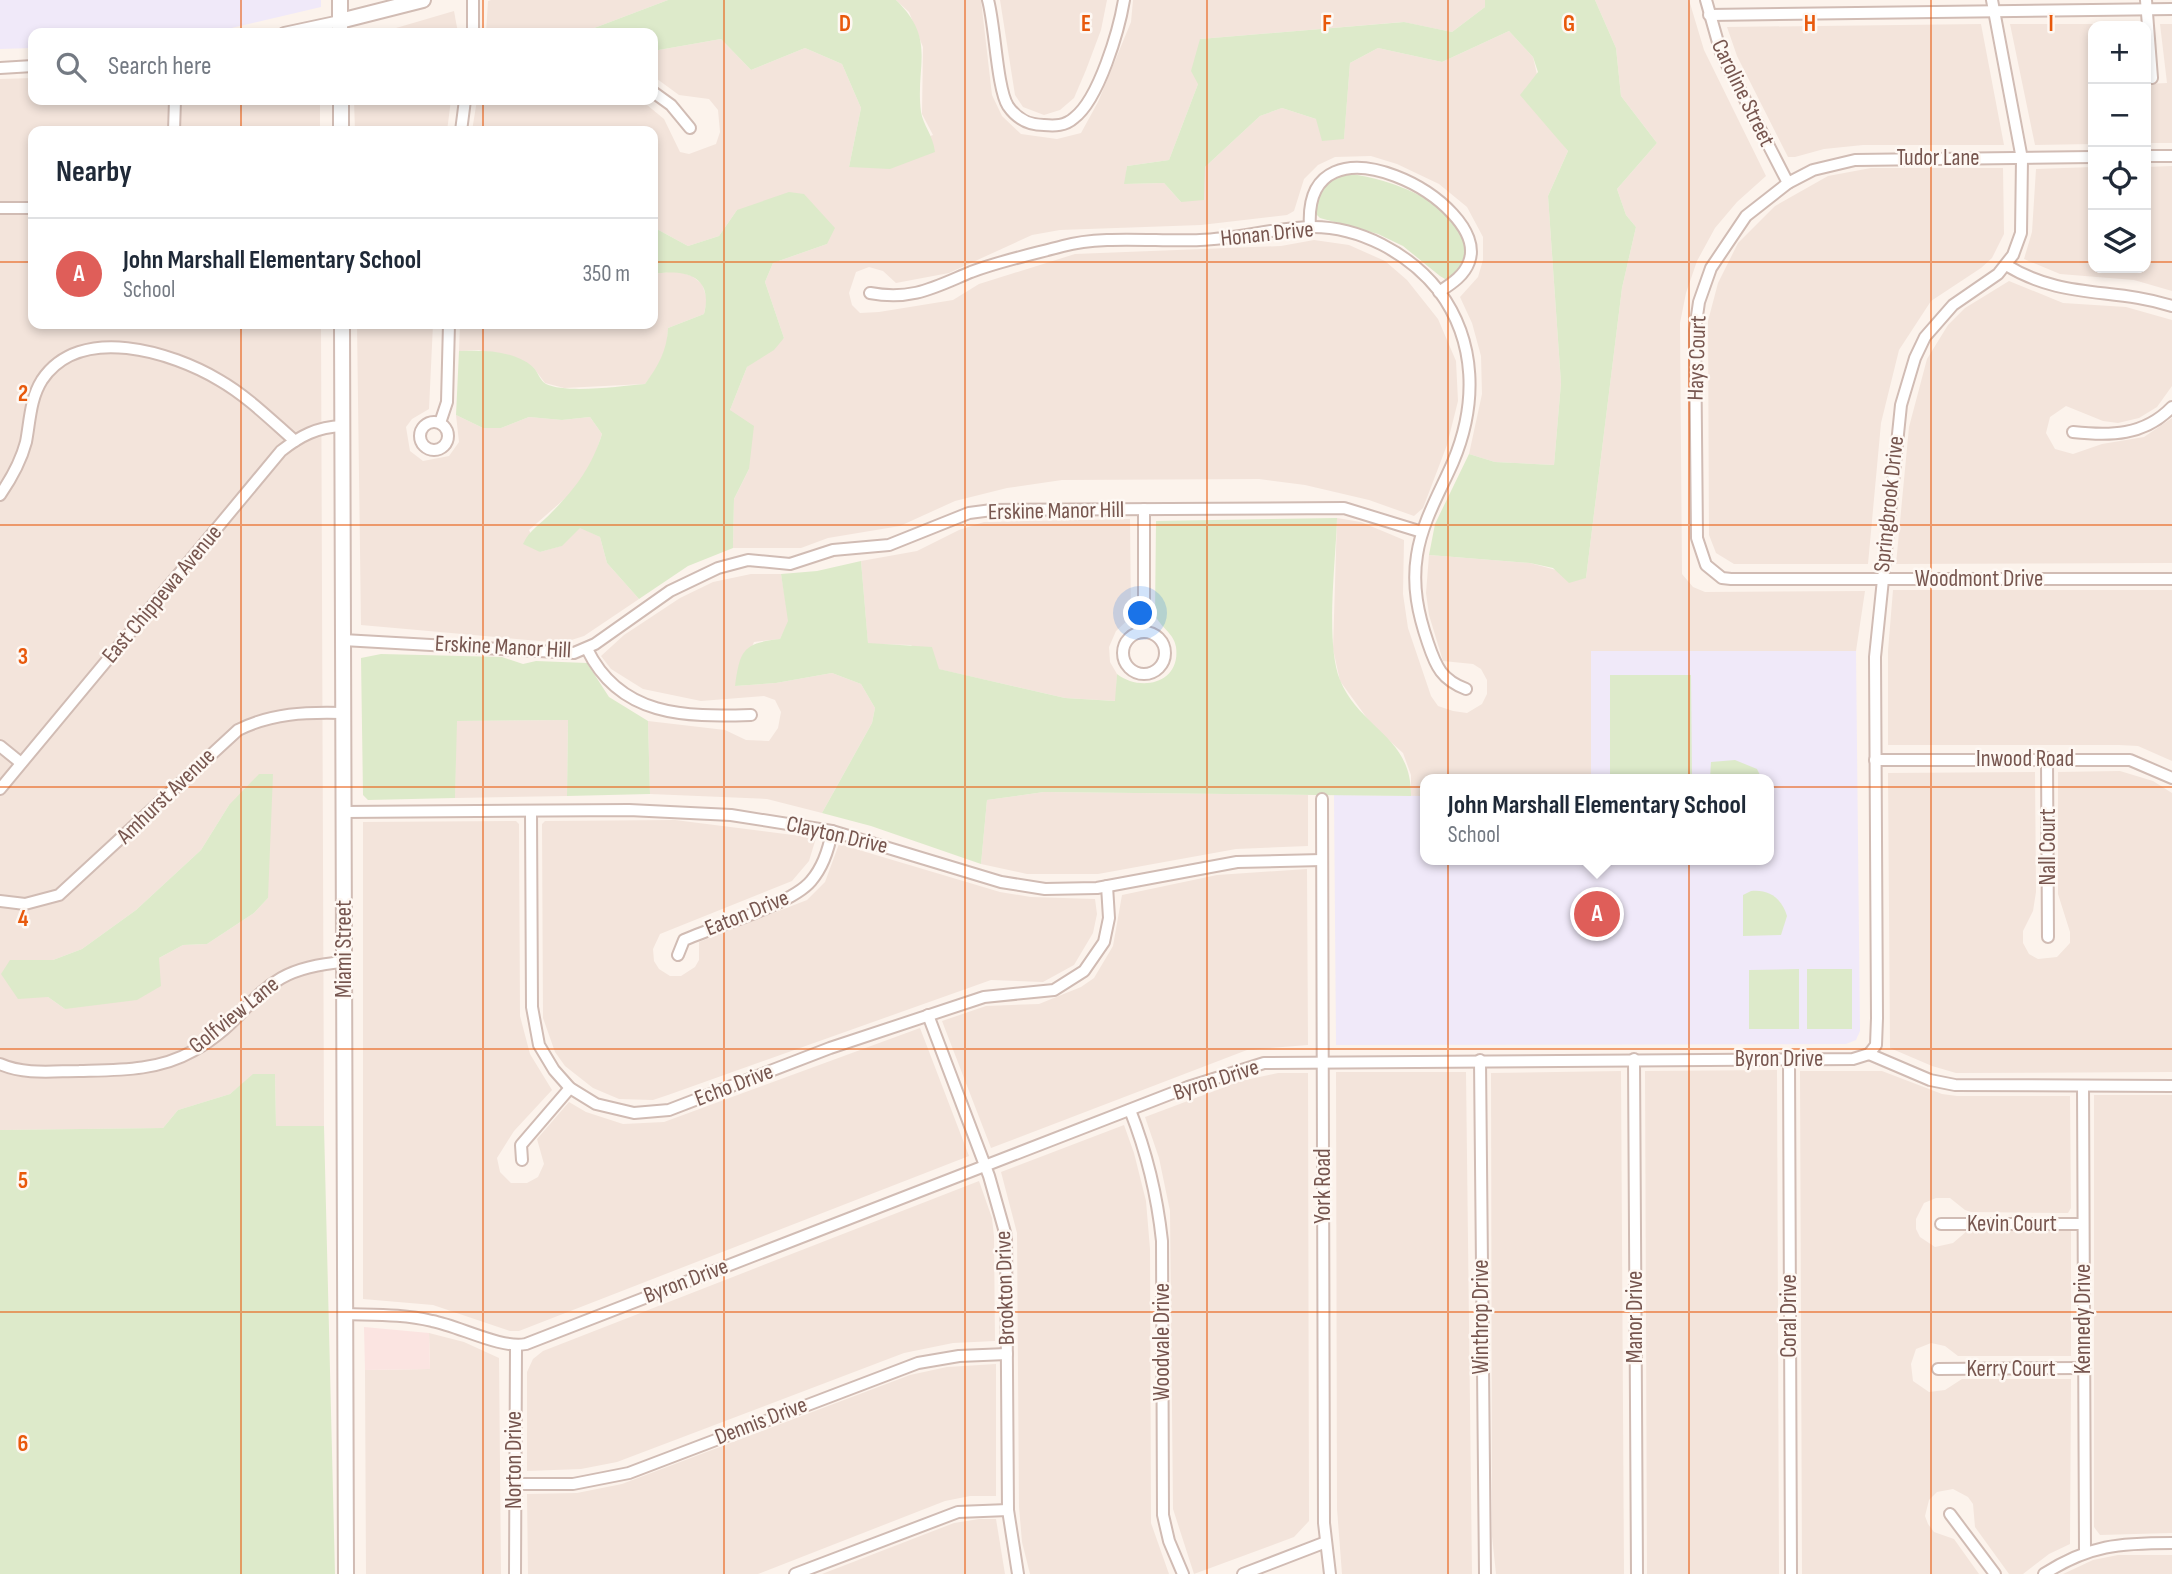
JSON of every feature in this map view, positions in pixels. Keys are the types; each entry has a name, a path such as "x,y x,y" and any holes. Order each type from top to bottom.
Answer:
{"street":[{"path":"340,0 340,27 423,0"},
{"path":"472,28 473,0"},
{"path":"988,0 1001,83 1008,106 1027,123 1056,126 1075,118 1089,99 1113,42 1124,0"},
{"name":"Caroline Street","path":"1706,0 1721,53 1788,183"},
{"path":"1849,0 1852,13"},
{"path":"1709,15 1852,13 1993,5 2146,4 2172,9"},
{"path":"2146,4 2152,78"},
{"name":"Springbrook Drive","path":"1869,1054 1876,1045 1877,1018 1875,657 1894,446 1901,405 1915,358 1925,337 1945,311 1989,282 2006,265 2021,233 2022,159 1993,5"},
{"path":"0,68 28,66"},
{"path":"658,96 690,128"},
{"path":"174,126 175,105"},
{"path":"341,105 341,126"},
{"path":"462,126 464,105"},
{"path":"2151,156 2172,156"},
{"name":"Tudor Lane","path":"1788,183 1813,170 1856,160 2088,157"},
{"path":"1310,227 1312,192 1329,174 1357,168 1406,181 1449,210 1466,230 1470,242 1470,261 1463,273 1439,292"},
{"name":"Hays Court","path":"1706,565 1696,538 1695,330 1699,302 1717,256 1737,227 1756,205 1788,183"},
{"path":"0,208 28,208"},
{"name":"Honan Drive","path":"870,292 901,296 931,289 971,272 1066,244 1217,239 1310,227 1343,230 1379,243 1413,265 1439,292 1458,325 1468,356 1471,391 1463,437 1422,532 1416,559 1418,612 1440,673 1448,682 1466,690"},
{"path":"2006,265 2052,287 2147,299 2172,306"},
{"name":"Miami Street","path":"342,329 346,1574"},
{"path":"440,423 447,402 449,329"},
{"path":"0,495 22,454 32,405 42,380 59,363 92,349 128,349 191,365 223,382 295,441"},
{"path":"2073,432 2124,434 2155,422 2172,407"},
{"name":"East Chippewa Avenue","path":"0,789 269,466 295,441 317,429 342,426"},
{"path":"1144,509 1144,631"},
{"name":"Erskine Manor Hill","path":"343,640 394,641 550,654 574,653 587,649 670,591 732,563 748,560 790,564 833,550 889,545 968,513 992,510 1344,509 1422,532"},
{"name":"Woodmont Drive","path":"1706,565 1722,578 1731,579 2172,579"},
{"path":"587,649 608,681 655,707 690,717 751,715"},
{"name":"Amhurst Avenue","path":"0,901 25,904 59,895 238,730 267,717 285,714 343,713"},
{"path":"0,746 21,763"},
{"name":"Nall Court","path":"2047,758 2048,936"},
{"name":"Inwood Road","path":"1875,760 2130,760 2172,778"},
{"name":"York Road","path":"1322,799 1326,1542 1330,1574"},
{"name":"Echo Drive","path":"531,811 533,1020 544,1055 570,1088 596,1104 622,1112 649,1113 669,1110 830,1048 999,993 1043,993 1077,977 1098,953 1109,918 1107,886"},
{"name":"Clayton Drive","path":"344,812 682,811 759,819 832,831 1011,884 1065,890 1107,886 1237,862 1322,860"},
{"name":"Eaton Drive","path":"678,955 684,940 781,901 805,887 819,869 832,831"},
{"name":"Golfview Lane","path":"0,1064 37,1072 153,1066 205,1044 255,995 280,976 318,964 344,962"},
{"name":"Brookton Drive","path":"928,1014 986,1165 1006,1236 1008,1510 1018,1574"},
{"path":"1869,1054 1930,1080 1955,1085 2172,1086"},
{"name":"Byron Drive","path":"516,1346 1240,1068 1264,1063 1323,1060 1853,1059 1869,1054"},
{"name":"Manor Drive","path":"1634,1059 1637,1574"},
{"name":"Coral Drive","path":"1789,1059 1791,1574"},
{"name":"Winthrop Drive","path":"1480,1060 1485,1574"},
{"name":"Kennedy Drive","path":"2083,1086 2085,1552"},
{"path":"522,1160 521,1145 570,1088"},
{"name":"Woodvale Drive","path":"1130,1110 1146,1149 1159,1209 1162,1241 1163,1515 1169,1541 1183,1574"},
{"name":"Kevin Court","path":"1941,1224 2083,1224"},
{"path":"345,1314 398,1315 431,1321 516,1346"},
{"name":"Norton Drive","path":"514,1574 516,1346"},
{"name":"Dennis Drive","path":"514,1484 573,1484 610,1478 918,1363 959,1356 1007,1354"},
{"name":"Kerry Court","path":"1938,1369 2084,1368"},
{"path":"795,1574 958,1512 1008,1510"},
{"path":"1950,1514 1995,1574"},
{"path":"1242,1574 1326,1542"},
{"path":"2044,1574 2085,1552 2119,1544 2172,1544"}],"shaded area":[{"path":"0,0 321,0 321,7 231,28 28,28 28,48 0,49"},
{"path":"668,0 594,28 486,28 488,1"},
{"path":"896,0 981,0 992,95 1002,116 1021,134 1057,139 1081,133 1098,102 1131,22 1133,0 1485,0 1485,7 1452,32 1403,22 1200,39 1198,84 1169,160 1127,166 1125,184 1164,183 1181,202 1205,167 1260,116 1282,108 1316,119 1344,138 1350,63 1378,48 1442,62 1509,31 1533,57 1549,127 1568,151 1548,196 1561,383 1554,465 1495,462 1469,454 1482,394 1481,356 1472,323 1460,297 1478,277 1483,260 1483,237 1467,207 1439,184 1397,164 1371,156 1335,157 1318,165 1304,179 1294,211 1287,215 1201,225 1060,230 1032,235 949,273 896,283 883,271 869,267 856,272 849,293 852,305 860,313 879,312 953,300 979,284 1075,254 1281,246 1314,240 1349,245 1385,261 1407,280 1438,319 1456,361 1458,401 1447,445 1423,508 1414,516 1369,500 1305,485 1259,479 1062,480 1007,488 955,501 900,526 828,538 801,548 733,548 734,499 749,469 730,410 747,367 784,338 765,282 773,263 827,244 737,210 719,236 688,246 658,230 658,126 473,126 476,105 647,105 664,119 680,152 689,154 716,144 720,132 718,110 709,99 679,95 658,80 658,50 721,39 751,70 805,48 842,64 861,108 849,167 933,135 922,114 923,47 909,12"},
{"path":"1000,0 1107,0 1101,30 1086,70 1074,98 1060,110 1044,115 1023,107 1015,95"},
{"path":"1595,0 1689,0 1704,50 1766,176 1737,202 1715,228 1697,261 1686,293 1680,323 1682,574 1693,587 1705,592 1865,591 1856,651 1592,651 1591,774 1420,774 1420,796 1411,796 1411,775 1403,753 1372,725 1340,681 1333,649 1337,518 1361,522 1404,540 1403,594 1408,628 1431,696 1438,706 1453,711 1467,713 1482,704 1487,694 1487,680 1481,669 1473,664 1443,661 1429,615 1426,593 1429,555 1530,563 1586,578 1622,288 1636,227 1626,215 1617,189 1657,143 1621,96 1616,48"},
{"path":"454,11 457,28 396,28"},
{"path":"1981,24 2004,145 1863,145 1824,149 1795,157 1788,157 1737,56 1727,27"},
{"path":"2010,24 2088,24 2088,144 2035,145"},
{"path":"2160,24 2172,24 2172,143 2151,143 2151,84 2167,83"},
{"path":"28,78 28,105 320,105 320,126 28,126 28,329 321,329 324,1126 276,1126 275,1074 253,1075 230,1094 178,1110 163,1128 0,1130 0,79","holes":["229,805 268,898 254,913 207,944 183,945 65,1009 48,997 10,960 53,960 82,949 136,910 201,850"]},
{"path":"354,105 450,105 448,126 355,126"},
{"path":"2172,166 2172,291 2134,280 2060,274 2024,259 2032,232 2036,169 2088,167 2088,273 2151,273 2151,167"},
{"path":"1871,168 2003,168 2004,234 1992,258 1931,301 1899,350 1881,423 1868,564 1734,564 1716,553 1709,535 1708,321 1718,283 1738,243 1775,206 1828,176"},
{"path":"676,271 692,276 702,284 707,299 704,314 668,328 667,344 660,364 645,384 564,388 545,383 533,367 479,350 459,351 460,329 658,329 658,273"},
{"path":"2009,281 2063,303 2126,307 2172,320 2172,386 2157,407 2139,418 2118,423 2103,421 2066,406 2050,417 2046,433 2055,449 2073,454 2102,444 2144,437 2172,418 2172,563 1896,564 1909,427 1927,359 1948,325 1965,308"},
{"path":"357,329 433,329 429,409 412,419 406,427 410,451 423,461 449,456 459,442 456,415 483,428 501,428 529,417 562,420 590,417 602,434 591,467 569,495 529,530 540,552 561,546 580,527 600,537 607,563 639,599 584,636 562,643 361,625"},
{"path":"1130,519 1131,617 1116,631 1109,647 1110,662 1117,674 1116,701 1065,698 938,669 911,645 868,644 861,561 917,551 959,530 984,522"},
{"path":"751,574 781,574 789,621 780,639 754,642 735,686 776,683 832,673 861,684 875,708 872,723 822,813 767,799 650,794 648,721 725,730 746,740 769,741 778,728 781,712 775,700 764,696 701,701 643,689 611,669 601,656 624,635 680,598 713,582"},
{"path":"1893,590 2172,590 2172,761 2138,746 1888,745 1888,651"},
{"path":"1591,651 1856,651 1860,1031 1856,1040 1846,1044 1336,1045 1334,795 1420,796 1420,865 1774,865 1774,774 1591,774"},
{"path":"568,720 567,796 455,798 456,721"},
{"path":"2120,771 2153,781 2172,793 2172,1072 1956,1073 1890,1048 1888,773 2035,772 2036,892 2033,911 2023,931 2023,943 2029,954 2038,959 2057,957 2070,943 2070,932 2058,894 2058,772"},
{"path":"1044,792 1308,795 1308,846 1236,849 1098,874 1027,874 981,864 987,800"},
{"path":"675,820 816,838 809,861 792,881 660,934 653,949 654,961 659,969 670,976 681,976 695,967 699,960 699,942 807,900 825,882 839,844 1000,892 1031,897 1095,899 1097,914 1093,933 1074,965 1043,982 991,980 653,1100 619,1099 593,1088 565,1066 555,1052 543,1018 542,824 545,821"},
{"path":"516,821 519,824 520,1016 530,1054 552,1090 514,1131 497,1158 500,1172 511,1183 527,1183 538,1177 544,1164 537,1139 569,1102 586,1112 623,1124 664,1122 920,1028 969,1156 519,1331 510,1331 433,1305 363,1299 363,822"},
{"path":"1307,869 1308,1045 1247,1050 991,1148 942,1021 986,1006 1039,1004 1081,987 1094,978 1113,946 1122,895 1217,875"},
{"path":"1777,1070 1779,1574 1647,1574 1645,1071"},
{"path":"1621,1071 1624,1574 1496,1574 1492,1536 1491,1073"},
{"path":"1800,1071 1882,1071 1942,1094 1957,1096 2070,1096 2071,1208 2068,1213 1971,1212 1950,1198 1936,1198 1924,1203 1916,1219 1916,1229 1920,1237 1935,1247 1953,1243 1967,1231 2071,1231 2071,1356 1958,1356 1945,1346 1931,1343 1916,1349 1911,1364 1913,1381 1929,1392 1945,1390 1962,1379 2071,1379 2070,1544 2049,1554 2023,1574 2009,1574 1975,1527 1973,1504 1968,1497 1953,1489 1937,1492 1929,1500 1925,1516 1934,1532 1954,1539 1979,1574 1802,1574"},
{"path":"1336,1072 1466,1072 1472,1574 1342,1574 1337,1509"},
{"path":"1278,1073 1308,1073 1309,1521 1294,1537 1194,1574 1173,1509 1170,1211 1159,1158 1145,1117 1241,1081"},
{"path":"2094,1095 2172,1095 2172,1533 2100,1535 2094,1527"},
{"path":"1124,1125 1146,1201 1150,1249 1151,1523 1169,1574 1030,1574 1022,1542 1019,1507 1017,1233 1001,1172"},
{"path":"979,1181 992,1218 994,1236 995,1341 953,1343 904,1353 617,1462 581,1469 527,1471 527,1372 533,1359 543,1351"},
{"path":"364,1327 429,1333 430,1369 365,1370"},
{"path":"429,1333 464,1342 499,1358 501,1574 366,1574 365,1370 430,1369"},
{"path":"996,1364 996,1496 970,1496 945,1501 758,1574 528,1574 527,1494 577,1493 622,1484 910,1375 947,1367"},
{"path":"996,1519 1005,1574 822,1574 954,1523"},
{"path":"2118,1555 2172,1555 2172,1574 2063,1574 2093,1560"}],"green space":[{"path":"668,0 896,0 909,14 920,41 921,112 935,152 890,169 849,167 861,108 842,64 805,48 751,70 721,39 658,50 658,28 594,28"},
{"path":"1485,0 1595,0 1616,48 1621,96 1657,143 1617,189 1626,215 1636,227 1622,288 1586,578 1569,583 1553,568 1530,563 1429,555 1435,524 1469,454 1495,462 1554,465 1561,383 1548,196 1568,151 1520,95 1538,72 1533,57 1509,31 1442,62 1378,48 1350,63 1344,139 1322,141 1316,119 1282,108 1260,116 1205,167 1204,200 1181,202 1164,183 1124,184 1127,166 1169,160 1198,84 1191,71 1200,39 1404,22 1452,32 1485,7"},
{"path":"1350,174 1384,181 1422,196 1453,220 1462,235 1465,252 1453,277 1445,279 1403,246 1378,234 1320,218 1315,213 1317,192 1335,177"},
{"path":"789,192 804,194 835,228 827,244 773,263 765,282 784,338 774,350 747,367 730,410 754,426 749,469 734,499 733,548 688,566 639,599 607,563 600,537 580,528 562,546 540,552 523,544 532,530 576,485 588,466 602,434 590,417 562,420 529,417 501,428 483,428 456,415 459,351 488,351 517,357 533,367 544,383 555,387 594,388 645,384 661,358 668,328 704,314 706,301 705,291 694,278 685,274 658,274 658,230 688,246 719,236 737,210"},
{"path":"1337,518 1332,624 1340,680 1349,697 1403,759 1409,776 1411,796 1044,792 987,800 981,864 871,826 822,813 872,723 875,708 861,684 832,673 776,683 735,686 739,664 746,650 758,643 780,639 788,621 781,574 817,571 861,561 868,643 932,647 939,669 1065,698 1115,701 1117,674 1137,683 1157,681 1166,677 1176,660 1175,642 1155,615 1156,521"},
{"path":"381,654 502,657 523,664 536,661 587,663 609,697 648,721 650,794 567,796 568,720 457,721 455,798 368,800 363,795 361,658"},
{"path":"1610,675 1691,675 1692,774 1610,774"},
{"path":"1735,760 1757,769 1760,774 1710,774 1711,762"},
{"path":"259,774 273,774 268,898 254,913 207,944 183,945 159,958 161,986 137,1000 65,1009 48,997 18,999 1,974 10,960 53,960 82,949 136,910 201,850 229,805"},
{"path":"1751,891 1774,896 1782,905 1787,916 1781,935 1743,936 1743,895"},
{"path":"1799,969 1799,1029 1749,1029 1749,970"},
{"path":"1807,969 1852,969 1852,1029 1807,1029"},
{"path":"253,1074 275,1074 276,1126 324,1126 335,1574 0,1574 0,1130 163,1128 178,1110 230,1094"}],"place":[{"name":"John Marshall Elementary School","path":"1597,914"}]}
